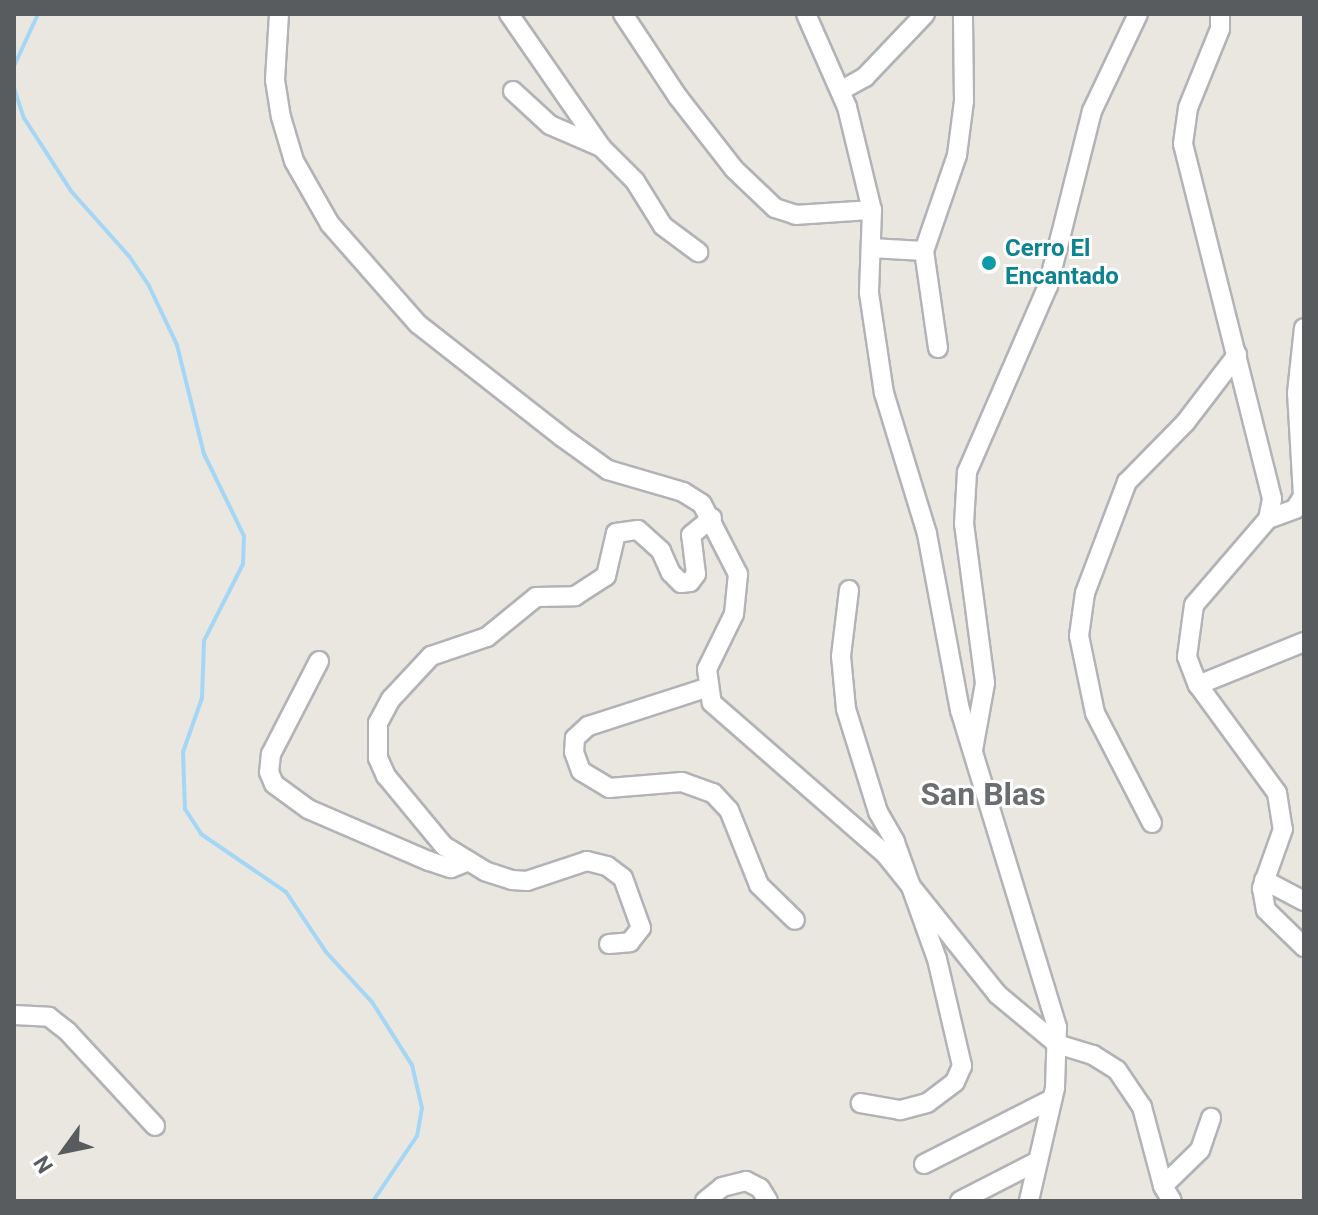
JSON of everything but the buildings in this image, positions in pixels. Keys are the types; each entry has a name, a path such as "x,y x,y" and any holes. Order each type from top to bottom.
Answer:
{"street":[{"path":"279,14 275,80 294,161 330,224 418,324 608,470 683,492 712,518 731,552 738,598 707,669 706,688 731,723 907,879 997,994 1057,1044 1093,1055 1131,1087 1142,1107 1167,1194"},
{"path":"509,14 601,147 635,181 663,226 698,252"},
{"path":"623,14 678,97 734,169 775,208 796,215 872,210"},
{"path":"806,14 840,91 872,210 869,293 884,393 927,534 973,750 1057,1027 1052,1099 1029,1201"},
{"path":"840,91 865,77 925,14"},
{"path":"938,348 924,251 957,155 964,101 963,14"},
{"path":"973,750 985,683 964,524 967,472 1048,286 1092,111 1138,14"},
{"path":"1220,14 1220,29 1188,108 1183,144 1267,471 1272,499 1268,519"},
{"path":"513,91 550,125 601,147"},
{"path":"871,248 924,251"},
{"path":"1304,328 1297,393 1303,496 1295,509 1268,519 1194,605 1187,657 1198,685 1277,793 1283,829 1264,880 1266,910 1275,925 1304,947"},
{"path":"1152,823 1095,713 1079,636 1085,593 1127,482 1185,423 1237,355"},
{"path":"609,944 630,942 641,928 628,887 607,866 569,864 527,881 485,871 430,831 378,758 378,723 391,699 431,656 487,637 528,601 575,596 593,586 610,567 616,533 638,530 661,551 671,573 681,583 690,582 696,574 691,535 712,518"},
{"path":"849,590 841,656 846,709 878,812 937,959 962,1066 955,1082 927,1103 900,1110 861,1103"},
{"path":"1198,685 1304,642"},
{"path":"319,661 271,754 269,772 274,784 308,809 429,861 451,868 469,861"},
{"path":"706,688 588,726 575,738 574,752 581,771 609,788 682,782 713,793 729,810 759,885 795,920"},
{"path":"1264,880 1304,901"},
{"path":"14,1015 49,1017 68,1032 155,1126"},
{"path":"924,1164 1052,1099"},
{"path":"1167,1194 1200,1150 1211,1118"},
{"path":"960,1201 1036,1162"},
{"path":"705,1201 722,1187 746,1181 760,1188 768,1201"}],"waterway":[{"path":"14,66 38,14"},
{"path":"14,88 24,118 71,191 129,256 149,286 177,345 204,454 244,536 243,564 204,641 202,698 183,752 185,809 201,834 286,892 326,952 372,1002 412,1065 422,1108 417,1136 373,1201"}],"place":[{"name":"Cerro El Encantado","path":"989,263"}],"district":[{"name":"San Blas","path":"983,794"}]}
